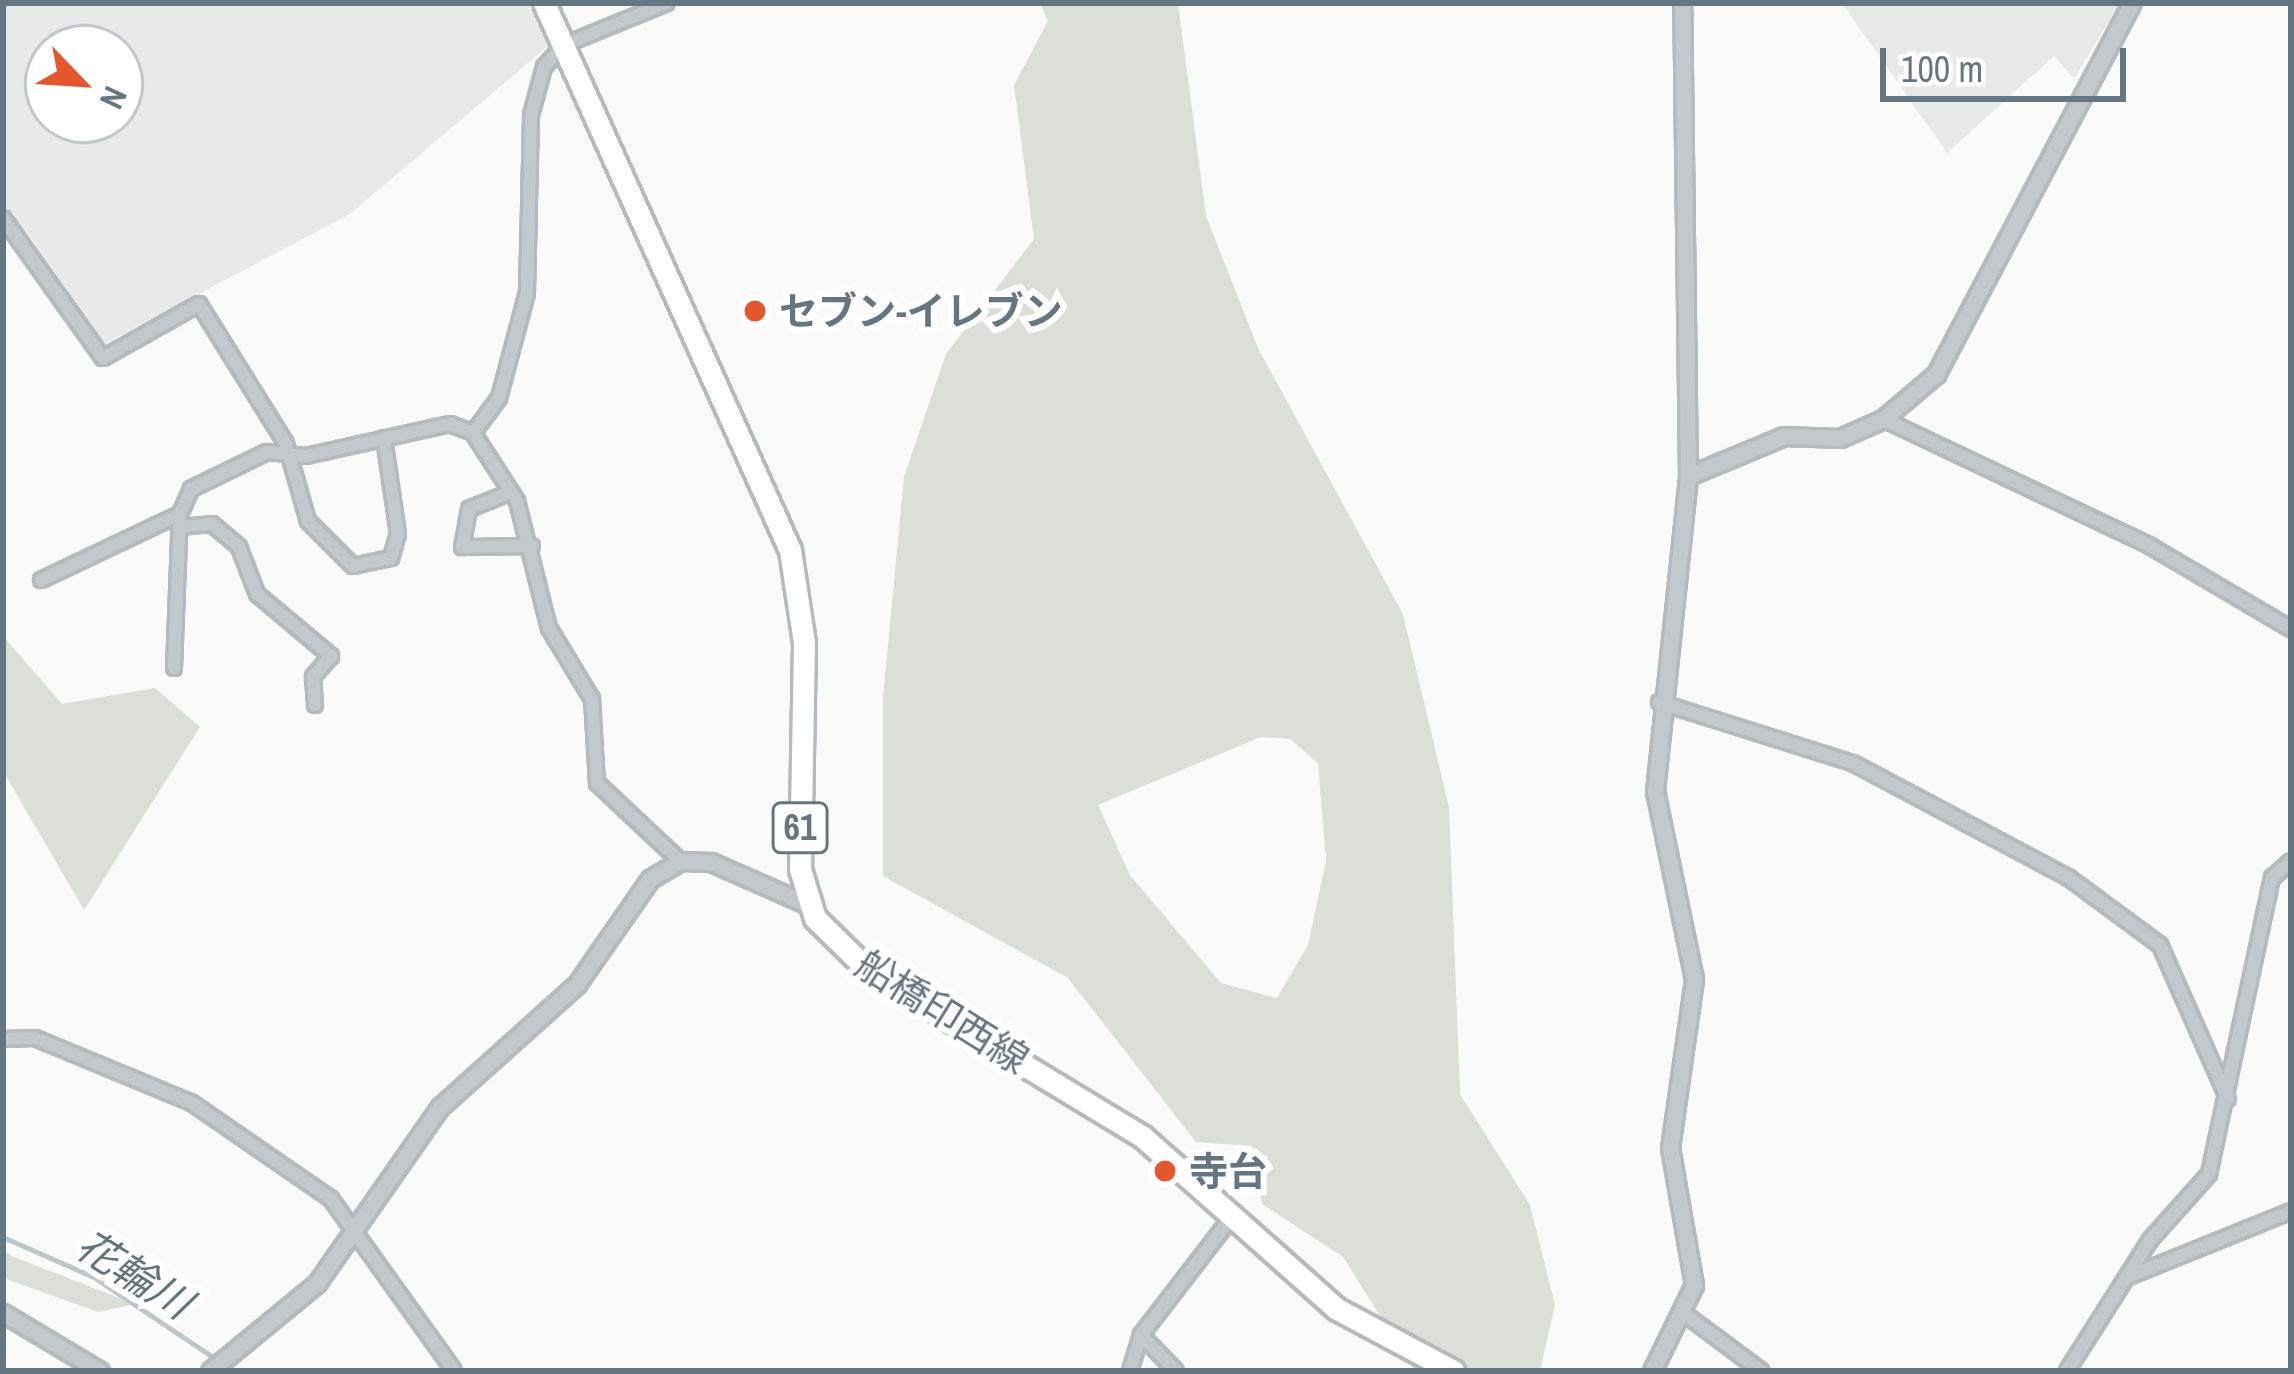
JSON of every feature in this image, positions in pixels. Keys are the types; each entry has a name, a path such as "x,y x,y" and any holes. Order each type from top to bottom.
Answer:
{"main road":[{"name":"61","path":"544,3 790,550 804,643 808,905"},
{"name":"船橋印西線","path":"808,905 868,971 1112,1115 1337,1309 1453,1371"}],"street":[{"path":"473,433 514,350 534,228 531,115 544,67 564,45 667,3"},
{"path":"1652,1371 1686,1316 1694,1285 1670,1148 1694,979 1654,791 1659,702 1688,476 1682,3"},
{"path":"1688,476 1765,441 1840,438 1883,419 1936,374 1989,287 2132,3"},
{"path":"3,218 103,358 199,304 290,454 308,521 353,566 391,558 398,534 384,438"},
{"path":"1883,419 2150,546 2291,629"},
{"path":"174,668 179,520 191,489 231,466 384,438 430,424 473,433 511,492 532,546 549,628 592,699 597,783 680,861"},
{"path":"511,492 469,508 462,547 532,546"},
{"path":"41,580 179,520 212,524 239,547 257,594 331,656 313,677 315,705"},
{"path":"1659,702 1853,763 2069,878 2160,945 2228,1099"},
{"path":"210,1371 273,1328 357,1228 464,1079 539,1022 650,879 680,861 711,862 808,905"},
{"path":"2067,1371 2127,1277 2209,1174 2272,878 2291,861"},
{"path":"3,1039 35,1038 192,1102 357,1228 403,1312 454,1371"},
{"path":"2127,1277 2228,1246 2291,1211"},
{"path":"1130,1371 1141,1335 1232,1218"},
{"path":"3,1313 100,1371"},
{"path":"1686,1316 1761,1371"},
{"path":"1141,1335 1176,1371"}],"shaded area":[{"path":"3,3 527,3 548,46 350,214 104,344 26,230 3,241"},
{"path":"1040,3 1178,3 1206,216 1258,348 1403,614 1449,807 1460,1094 1530,1205 1555,1305 1540,1371 1415,1371 1343,1257 1262,1204 1252,1146 1196,1142 1068,978 883,876 883,698 904,477 946,354 1034,239 1014,85 1048,21","holes":["1261,737 1290,739 1318,763 1326,861 1308,945 1277,998 1221,983 1130,875 1098,805"]},
{"path":"1842,3 2120,3 2074,79 2054,56 1947,153"},
{"path":"3,636 62,704 155,688 200,727 84,910 3,771"},
{"path":"3,1250 135,1304 98,1312 3,1278"}],"waterway":[{"name":"花輪川","path":"3,1237 94,1277 216,1359"}],"place":[{"name":"セブン-イレブン","path":"755,311"},
{"name":"寺台","path":"1165,1171"}]}
